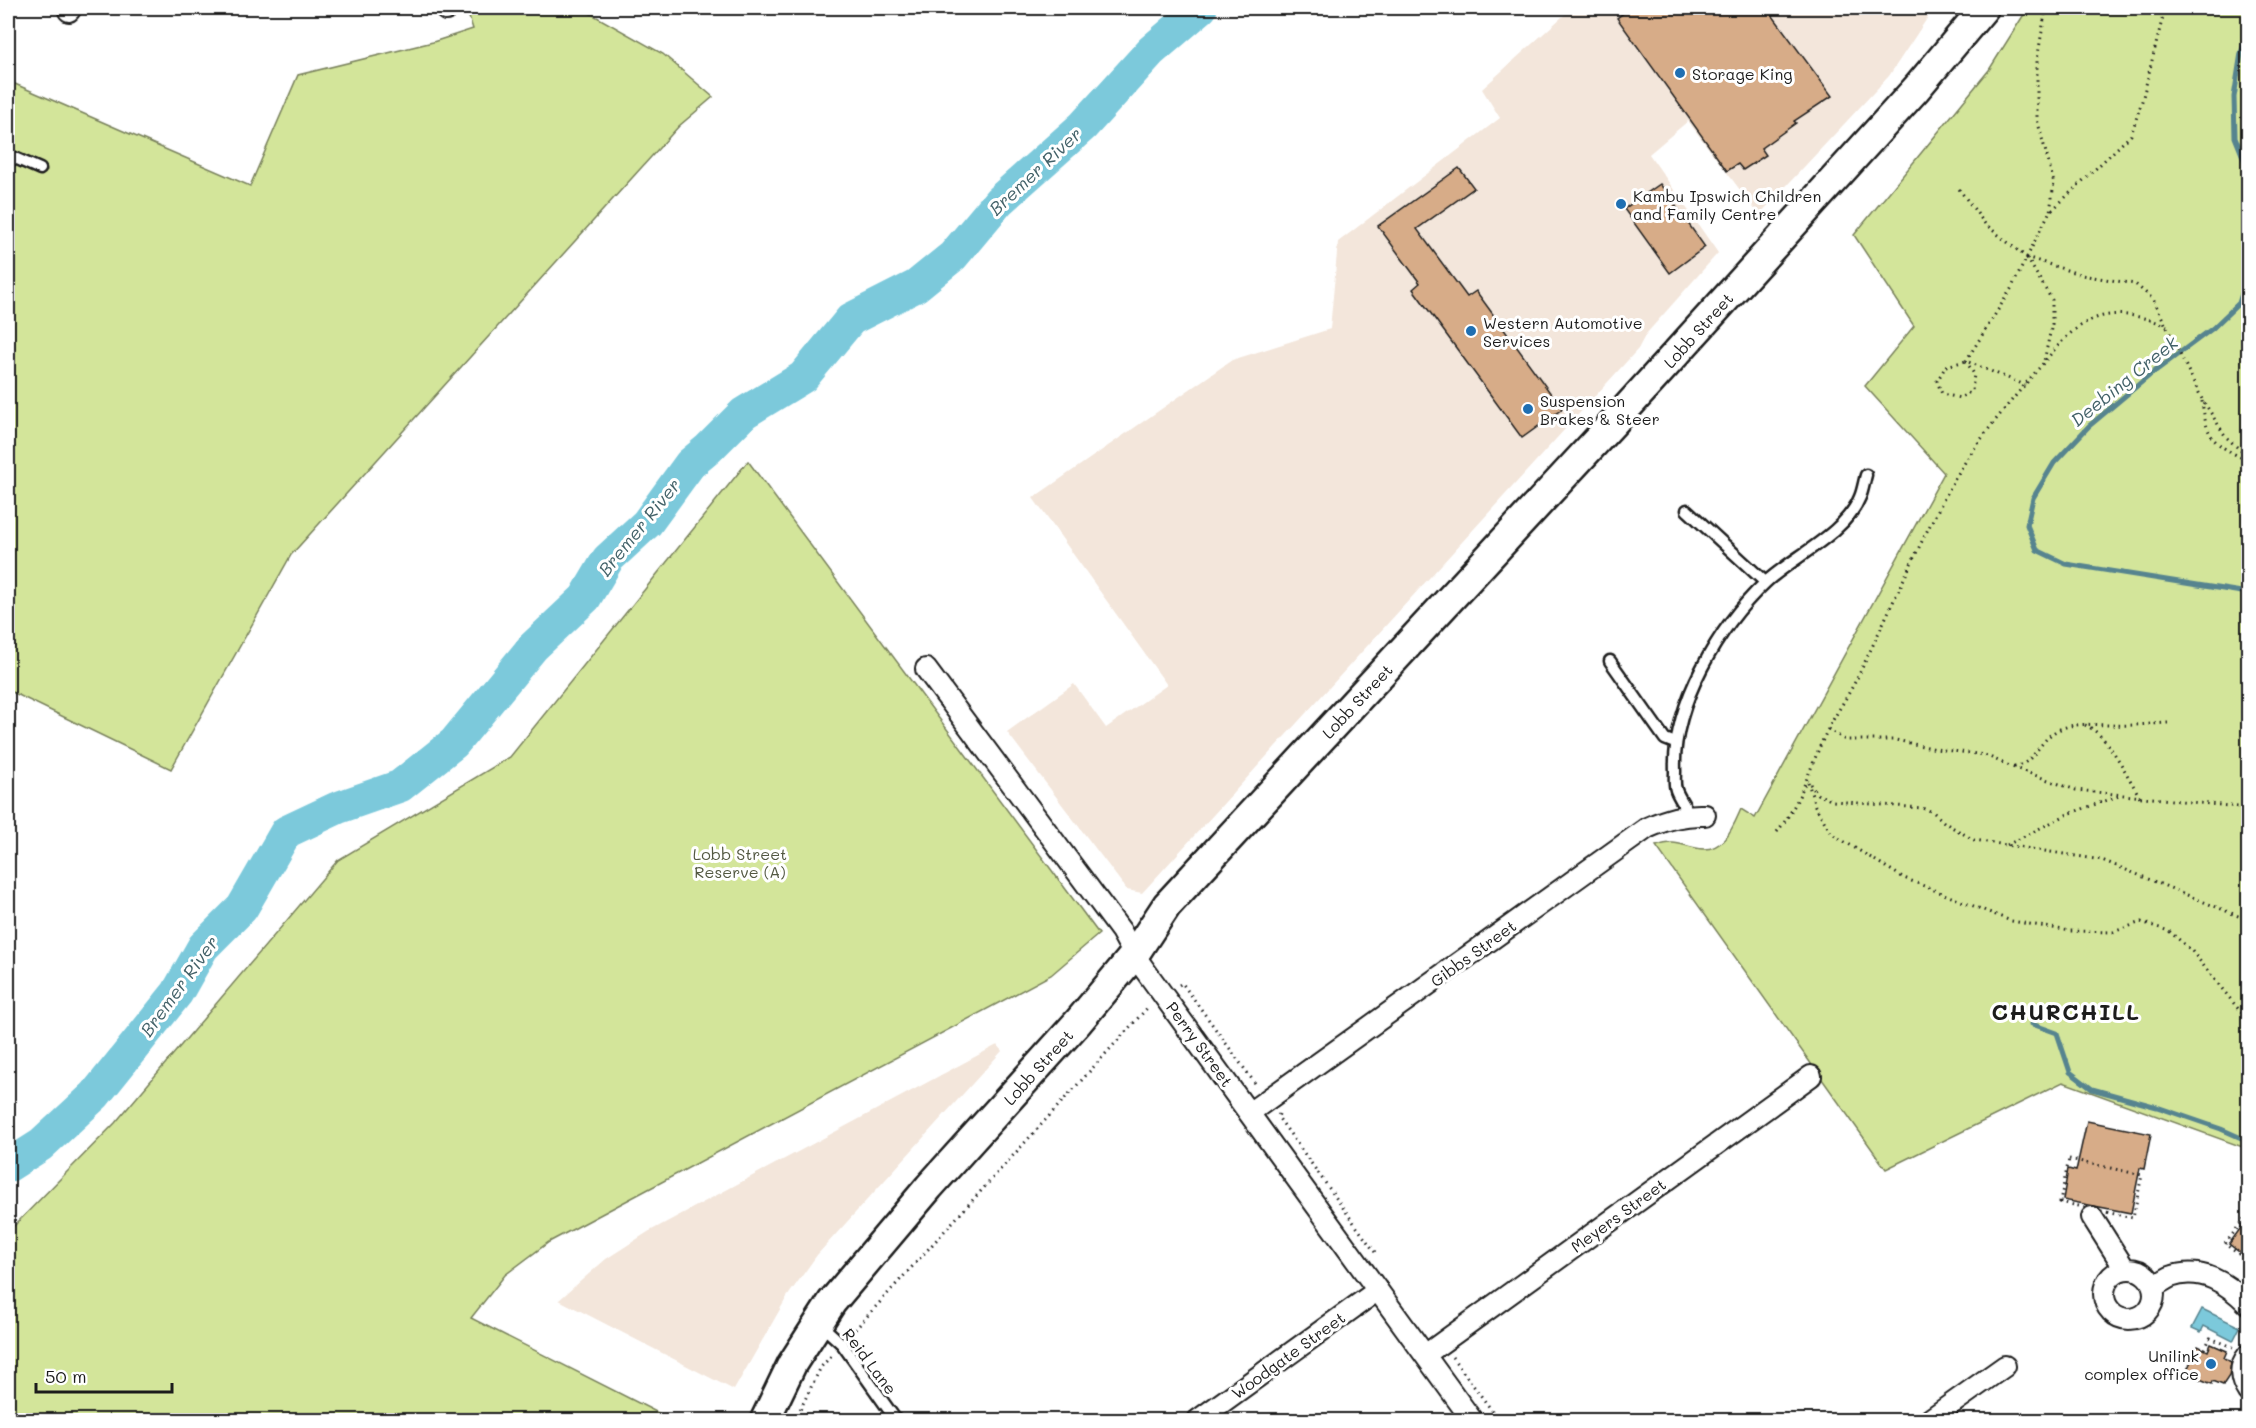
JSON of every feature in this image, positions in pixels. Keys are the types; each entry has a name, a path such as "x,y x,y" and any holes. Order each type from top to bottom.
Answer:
{"main road":[{"name":"Lobb Street","path":"765,1420 792,1364 818,1322 872,1253 1078,1022 1134,955 1167,905 1604,432 1916,89 1984,8"}],"street":[{"name":"Perry Street","path":"927,669 1120,931 1134,955 1472,1420"},
{"name":"Gibbs Street","path":"1249,1113 1647,828 1666,820 1697,815"},
{"name":"Meyers Street","path":"1425,1355 1811,1076"},
{"path":"2092,1217 2119,1256 2125,1269"},
{"path":"2125,1269 2142,1272 2153,1287 2154,1296 2147,1312 2132,1319 2115,1315 2105,1301 2103,1293 2105,1284 2117,1271 2125,1269"},
{"path":"2153,1287 2170,1278 2201,1274 2232,1287 2248,1304"},
{"name":"Woodgate Street","path":"1198,1420 1378,1290"},
{"path":"2244,1353 2241,1376 2248,1392"},
{"path":"1929,1420 2005,1366"}],"lane":[{"path":"8,155 40,170"},
{"path":"1697,815 1676,788 1675,743 1693,687 1706,658 1736,614 1765,582 1814,547 1843,521 1861,496 1866,474"},
{"path":"1688,510 1765,582"},
{"path":"1610,661 1665,739 1675,743"},
{"name":"Reid Lane","path":"818,1322 842,1344 896,1420"}],"path":[{"path":"1966,361 2012,289 2049,213 2054,183 2037,119 2037,60 2046,8"},
{"path":"2049,213 2131,135 2142,101 2165,8"},
{"path":"1959,189 1985,224 2026,257 2052,300 2052,324 2044,363"},
{"path":"2026,257 2082,275 2135,284 2153,299 2202,399 2226,437 2248,459"},
{"path":"1777,832 1792,814 1828,729 1862,670 1903,580 1959,472 2000,413 2069,333 2097,317 2124,315 2150,319 2167,326"},
{"path":"1966,361 1974,375 1972,391 1960,398 1942,394 1937,381 1946,366 1966,361 2025,385"},
{"path":"2202,399 2205,426 2213,440 2229,451 2248,459"},
{"path":"2012,767 2028,762 2044,740 2058,729 2080,724 2168,723"},
{"path":"2080,724 2094,729 2112,751 2140,797"},
{"path":"1828,729 1845,740 1896,740 1935,749 1985,755 2076,790 2248,808"},
{"path":"1808,780 1817,794 1833,801 1922,808 1933,812 1945,823 1974,840 2102,860 2248,920"},
{"path":"1808,780 1815,807 1832,834 1904,878 2011,921 2070,931 2113,932 2141,922 2169,931 2191,950 2248,1021"},
{"path":"2006,846 2068,814 2122,795"},
{"path":"1182,983 1267,1100 1280,1114 1278,1118 1384,1264"},
{"path":"795,1420 821,1367 1147,1008"},
{"path":"2069,1159 2142,1175 2133,1218 2060,1202 2069,1159"},
{"path":"2248,1214 2225,1244 2248,1261"},
{"path":"2205,1350 2210,1338 2244,1353"},
{"path":"1442,1342 1499,1420"}],"shaded area":[{"path":"1572,8 1934,8 1889,76 1759,215 1688,121 1649,154 1718,253 1646,334 1638,349 1142,893 1127,890 1007,732 1074,684 1106,728 1167,685 1033,498 1232,360 1330,329 1338,242 1500,118 1482,89"},
{"path":"997,1045 1002,1051 817,1255 787,1297 734,1390 559,1300 606,1259 648,1232"}],"green space":[{"path":"466,8 581,8 663,54 713,97 679,126 291,555 171,769 8,690 8,81 250,186 298,75 433,42 473,29"},
{"path":"2028,8 2248,8 2248,1149 2063,1082 1886,1169 1656,846 1672,843 1705,849 1713,847 1726,838 1741,809 1755,818 1944,473 1865,386 1914,326 1854,235 1989,70"},
{"name":"Lobb Street Reserve (A)","path":"748,461 1099,934 1051,975 549,1242 505,1275 471,1318 672,1420 8,1420 8,1232 115,1123 338,860 510,757"}],"water":[{"path":"2202,1309 2240,1327 2233,1341 2204,1326 2201,1332 2192,1328"}],"building":[{"path":"1630,8 1767,8 1832,96 1794,121 1796,123 1761,148 1766,155 1743,170 1738,164 1727,171 1617,18"},
{"path":"1459,168 1474,188 1417,229 1467,297 1476,291 1562,409 1522,438 1413,289 1420,283 1378,226"},
{"path":"1660,184 1705,247 1670,273 1624,209"},
{"path":"2087,1121 2151,1134 2144,1169 2140,1168 2131,1213 2063,1200 2068,1169 2076,1171"},
{"path":"2248,1218 2248,1259 2229,1244"},
{"name":"Unilink complex office","path":"2211,1344 2227,1351 2224,1358 2231,1362 2229,1376 2223,1385 2213,1381 2212,1384 2195,1377 2196,1374 2187,1370 2198,1346 2208,1351"}],"waterway":[{"name":"Bremer River","path":"8,1166 41,1145 95,1095 177,993 203,947 242,908 286,832 337,808 400,786 454,743 533,647 585,598 608,559 647,523 690,464 744,413 803,377 851,319 916,286 953,256 999,201 1083,126 1151,51 1201,8"},
{"name":"Deebing Creek","path":"2248,33 2241,53 2234,97 2235,137 2248,169"},
{"name":"Deebing Creek","path":"2248,275 2239,303 2213,328 2150,375 2089,426 2054,463 2033,498 2027,525 2037,550 2066,564 2248,593"},
{"path":"2032,1024 2057,1033 2070,1072 2092,1089 2157,1107 2248,1141"}],"place":[{"name":"Storage King","path":"1680,73"},
{"name":"Kambu Ipswich Children and Family Centre","path":"1621,204"},
{"name":"Western Automotive Services","path":"1471,331"},
{"name":"Suspension Brakes & Steer","path":"1528,409"},
{"name":"Unilink complex office","path":"2211,1364"}],"district":[{"name":"CHURCHILL","path":"2066,1011"}]}
